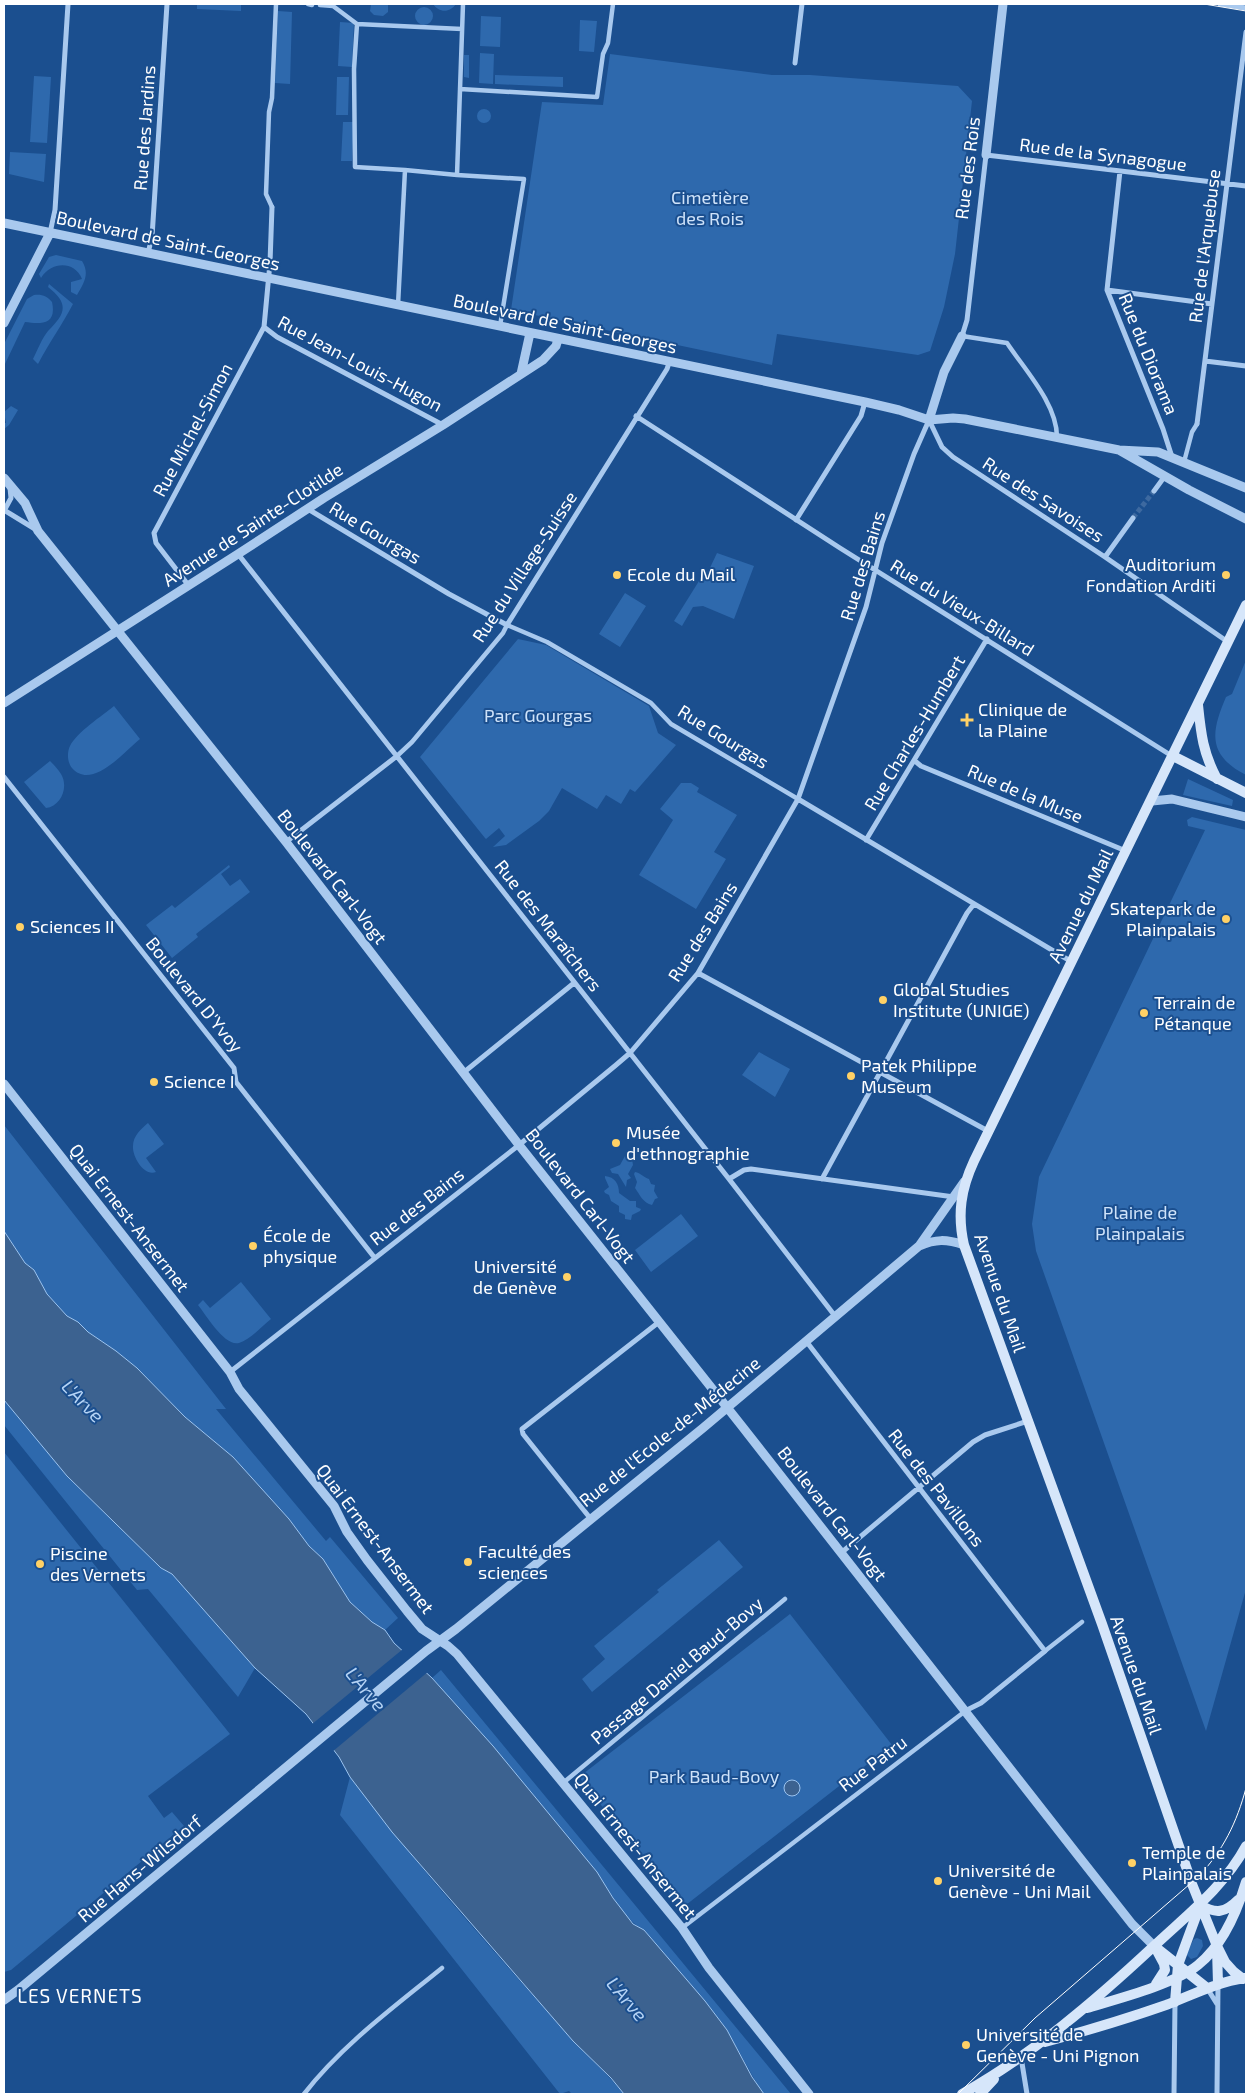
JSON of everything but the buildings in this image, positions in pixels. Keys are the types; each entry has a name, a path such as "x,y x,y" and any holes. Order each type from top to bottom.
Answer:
{"main road":[{"name":"Avenue du Mail","path":"1217,1946 1200,1905 964,1245 960,1223 964,1182 1246,605"},
{"path":"1198,704 1201,740 1208,762 1218,780"},
{"path":"1173,756 1246,793"},
{"path":"962,2094 1002,2071 1083,2010 1200,1905 1227,1874 1246,1846"},
{"path":"1200,1905 1211,1911 1222,1912 1231,1907 1244,1889"},
{"path":"1083,2010 1188,1972 1206,1958 1217,1946 1244,1889"},
{"path":"1175,2002 1178,1965 1200,1905"},
{"path":"1154,1946 1207,1988"},
{"path":"1153,1986 1163,1976 1165,1970 1164,1964 1154,1946"},
{"path":"1217,1946 1230,1967 1244,1978"},
{"path":"1217,1946 1218,1984"},
{"path":"1040,2044 1094,2029 1175,2002 1218,1984 1244,1978"},
{"path":"980,2094 1002,2071"}],"street":[{"path":"4,323 50,233 55,210 68,4"},
{"name":"Rue des Jardins","path":"148,253 152,237 167,4"},
{"path":"272,207 266,194 276,4"},
{"path":"457,175 462,4"},
{"path":"460,90 597,97 603,54 608,43 613,4"},
{"path":"795,63 802,4"},
{"name":"Rue des Rois","path":"929,420 944,372 962,336 968,310 1003,4"},
{"path":"1220,4 1246,8"},
{"path":"320,5 333,6 357,24 462,29"},
{"path":"357,24 354,70 355,167 524,179 500,327"},
{"name":"Rue de l'Arquebuse","path":"1184,462 1192,432 1197,424 1246,32"},
{"name":"Rue de la Synagogue","path":"986,155 1246,186"},
{"path":"398,305 405,170"},
{"name":"Rue du Diorama","path":"1120,171 1107,290 1163,429 1172,457"},
{"name":"Rue Michel-Simon","path":"189,586 156,543 154,533 264,327 269,278 272,207"},
{"name":"Boulevard de Saint-Georges","path":"4,223 669,363 865,402 899,410 929,420 965,419 1119,450"},
{"path":"1107,290 1212,304"},
{"name":"Rue Jean-Louis-Hugon","path":"264,327 277,337 443,425"},
{"path":"521,374 530,333"},
{"path":"962,336 1007,343 1050,408 1057,425 1057,437"},
{"name":"Avenue de Sainte-Clotilde","path":"4,703 543,360 556,346 558,339"},
{"path":"1205,360 1246,366"},
{"name":"Rue du Village-Suisse","path":"286,842 397,756 412,742 503,633 669,363"},
{"path":"796,520 861,416 865,402"},
{"name":"Rue du Vieux-Billard","path":"636,416 796,520 1173,756"},
{"name":"Rue des Savoises","path":"929,420 942,447 953,457 1105,557 1228,642"},
{"name":"Rue des Bains","path":"230,1372 519,1145 630,1053 698,973 798,799 866,607 882,544 929,420"},
{"path":"1119,450 1147,450 1172,457 1246,488"},
{"path":"1119,450 1189,490 1246,519"},
{"path":"1154,491 1165,475"},
{"name":"Boulevard Carl-Vogt","path":"4,478 25,503 38,531 286,842 519,1145 964,1712 1132,1924 1154,1946"},
{"path":"10,485 11,498 4,511 38,531"},
{"name":"Rue Gourgas","path":"308,508 449,594 507,625 547,642 651,702 672,724 1072,962"},
{"path":"1105,557 1133,518"},
{"name":"Rue des Maraîchers","path":"238,554 729,1179 834,1316"},
{"name":"Rue Charles-Humbert","path":"866,840 987,639"},
{"name":"Rue de la Muse","path":"914,761 921,766 1126,851"},
{"name":"Boulevard D'Yvoy","path":"4,777 234,1068 236,1082 374,1257"},
{"path":"1152,800 1172,799 1246,817"},
{"path":"822,1180 967,913 974,904"},
{"path":"698,973 989,1132"},
{"path":"463,1073 574,984"},
{"name":"Quai Ernest-Ansermet","path":"4,1084 230,1372 239,1389 334,1506 347,1532 367,1560 422,1629 440,1640 457,1654 682,1928 709,1968 809,2094"},
{"path":"729,1179 744,1170 751,1169 955,1197"},
{"path":"919,1246 964,1182"},
{"path":"919,1246 934,1240 945,1239 964,1245"},
{"name":"Rue de l'Ecole-de-Médecine","path":"426,1651 727,1408 919,1246"},
{"path":"590,1518 523,1434 522,1429 658,1322"},
{"name":"Rue des Pavillons","path":"806,1341 1045,1651"},
{"path":"841,1553 973,1442 985,1435 1028,1421"},
{"name":"Passage Daniel Baud-Bovy","path":"563,1783 785,1599"},
{"name":"Rue Patru","path":"682,1928 964,1712 981,1703 1082,1622"},
{"name":"Rue Hans-Wilsdorf","path":"4,2000 70,1948 295,1762 426,1651"},
{"path":"304,2094 320,2073 370,2027 442,1968"},
{"path":"1217,2094 1218,1984"},
{"path":"1207,1988 1214,1997 1218,2007"},
{"path":"1174,2094 1175,2002"},
{"path":"1021,2057 1027,2094"}],"green space":[{"path":"197,4 241,4 241,11 197,9"},
{"path":"371,4 388,4 388,12 383,16 374,15 370,11"},
{"path":"433,4 456,4 451,9 444,11 438,9"},
{"path":"424,7 430,10 433,16 430,22 424,25 418,22 415,16 418,10"},
{"path":"278,11 292,12 290,84 275,83"},
{"path":"481,16 501,17 500,47 480,46"},
{"path":"580,20 597,21 594,52 579,51"},
{"path":"340,22 354,23 352,67 338,66"},
{"path":"480,53 494,54 493,84 479,83"},
{"name":"Cimetière des Rois","path":"610,54 772,75 810,75 958,86 972,101 955,254 944,307 930,351 918,355 777,334 772,365 511,310 542,102 603,105"},
{"path":"464,55 469,55 469,78 464,77"},
{"path":"495,75 563,77 563,87 495,84"},
{"path":"34,76 51,77 47,143 30,142"},
{"path":"337,77 349,77 348,115 336,115"},
{"path":"481,109 487,109 491,116 487,123 481,123 477,119 477,113"},
{"path":"343,122 354,122 352,161 341,161"},
{"path":"10,152 46,154 44,182 9,174"},
{"path":"56,255 82,261 86,274 77,295 71,292 71,282 82,279 74,269 68,266 56,266 41,278 39,274 49,257"},
{"path":"49,284 73,304 38,364 33,359 44,337 63,309 60,299 48,287"},
{"path":"34,295 44,296 52,302 52,315 50,319 42,323 25,322 4,366 4,344 27,299"},
{"path":"11,406 18,410 9,425 4,429 4,423 6,423 4,412"},
{"path":"717,553 754,566 734,619 703,606 693,607 682,626 674,621 704,573 708,572"},
{"path":"625,593 646,606 620,647 599,634"},
{"name":"Parc Gourgas","path":"518,639 546,645 649,706 658,733 676,745 635,792 630,789 621,804 606,795 597,809 562,788 549,811 539,821 506,845 493,847 505,836 499,828 486,839 420,757"},
{"path":"1246,660 1246,775 1224,759 1216,742 1215,732 1226,697 1232,694"},
{"path":"114,706 140,739 108,767 89,775 80,774 69,763 68,754 70,746 84,730"},
{"path":"50,761 61,774 64,790 56,804 46,808 24,782"},
{"path":"1188,779 1233,800 1232,806 1183,795"},
{"path":"681,783 691,783 699,788 697,792 737,815 714,852 726,859 696,909 639,875 673,820 660,809"},
{"name":"Plaine de Plainpalais","path":"1192,817 1246,830 1246,1589 1206,1731 1036,1251 1032,1224 1039,1177 1205,830 1188,826 1187,820"},
{"path":"229,865 230,867 221,874 230,886 240,879 250,892 196,934 198,937 172,958 146,925 172,905 175,908"},
{"path":"759,1052 790,1069 775,1097 742,1075"},
{"path":"148,1123 164,1144 146,1158 156,1172 152,1173 143,1169 133,1150 133,1142 136,1136"},
{"path":"4,1125 226,1409 216,1409 326,1541 330,1537 398,1618 385,1630 372,1622 350,1602 323,1559 309,1546 289,1519 233,1457 185,1417 137,1368 88,1332 78,1322 67,1316 47,1294 34,1270 25,1263 4,1231"},
{"path":"625,1156 632,1159 633,1165 628,1174 631,1178 627,1180 626,1187 618,1174 612,1173 610,1169 620,1165"},
{"path":"635,1172 649,1179 651,1184 655,1185 654,1191 658,1198 655,1199 652,1205 644,1201 635,1188 637,1182"},
{"path":"605,1176 614,1179 619,1193 630,1201 636,1201 636,1207 641,1209 632,1215 631,1220 625,1219 625,1215 619,1212 619,1206 611,1201 609,1195 605,1193 604,1191 609,1187"},
{"path":"681,1214 698,1236 651,1272 635,1250"},
{"path":"241,1282 271,1319 247,1339 234,1343 222,1335 198,1305 203,1300 210,1308"},
{"path":"4,1400 67,1476 161,1568 172,1574 255,1668 238,1697 148,1589 137,1590 4,1425"},
{"path":"4,1452 230,1734 148,1796 164,1818 172,1812 184,1826 11,1970 4,1972"},
{"path":"719,1540 743,1567 592,1692 582,1679 605,1659 594,1646 659,1592 657,1590"},
{"name":"Park Baud-Bovy","path":"790,1614 892,1745 682,1908 579,1777"},
{"path":"441,1670 791,2094 762,2093 727,2030 705,2001 644,1930 622,1911 600,1877 574,1845 432,1678"},
{"path":"350,1777 455,1907 566,2033 624,2094 572,2094 569,2091 560,2094 340,1815"},
{"path":"1194,1939 1202,1940 1203,1946 1197,1957 1191,1959 1186,1954"}],"water":[{"name":"L'Arve","path":"4,1231 25,1263 34,1270 47,1294 67,1316 78,1322 88,1332 137,1368 185,1417 233,1457 289,1519 309,1546 323,1559 350,1602 372,1622 385,1630 394,1643 432,1678 493,1746 597,1872 613,1898 633,1924 644,1930 705,2001 727,2030 752,2077 764,2094 624,2094 611,2078 573,2041 392,1832 350,1777 339,1757 306,1714 255,1668 172,1574 161,1568 67,1476 4,1400"},
{"path":"789,1780 795,1780 800,1785 798,1794 789,1796 784,1791 784,1785"}],"pier":[{"path":"403,1649 429,1671 332,1752 311,1725"}],"tunnel":[{"path":"1133,518 1154,491"}],"tram line":[{"path":"1204,4 1246,11"},
{"path":"958,2094 1035,2018 1198,1877 1215,1857 1228,1835 1246,1788"}],"place":[{"name":"Ecole du Mail","path":"617,575"},
{"name":"Auditorium Fondation Arditi","path":"1226,575"},
{"name":"Clinique de la Plaine","path":"967,720"},
{"name":"Skatepark de Plainpalais","path":"1226,919"},
{"name":"Sciences II","path":"20,927"},
{"name":"Global Studies Institute (UNIGE)","path":"883,1000"},
{"name":"Terrain de Pétanque","path":"1144,1013"},
{"name":"Patek Philippe Museum","path":"851,1076"},
{"name":"Science I","path":"154,1082"},
{"name":"Musée d'ethnographie","path":"616,1143"},
{"name":"École de physique","path":"253,1246"},
{"name":"Université de Genève","path":"567,1277"},
{"name":"Faculté des sciences","path":"468,1562"},
{"name":"Piscine des Vernets","path":"40,1564"},
{"name":"Temple de Plainpalais","path":"1132,1863"},
{"name":"Université de Genève - Uni Mail","path":"938,1881"},
{"name":"Université de Genève - Uni Pignon","path":"966,2045"}],"district":[{"name":"LES VERNETS","path":"80,1996"}]}
